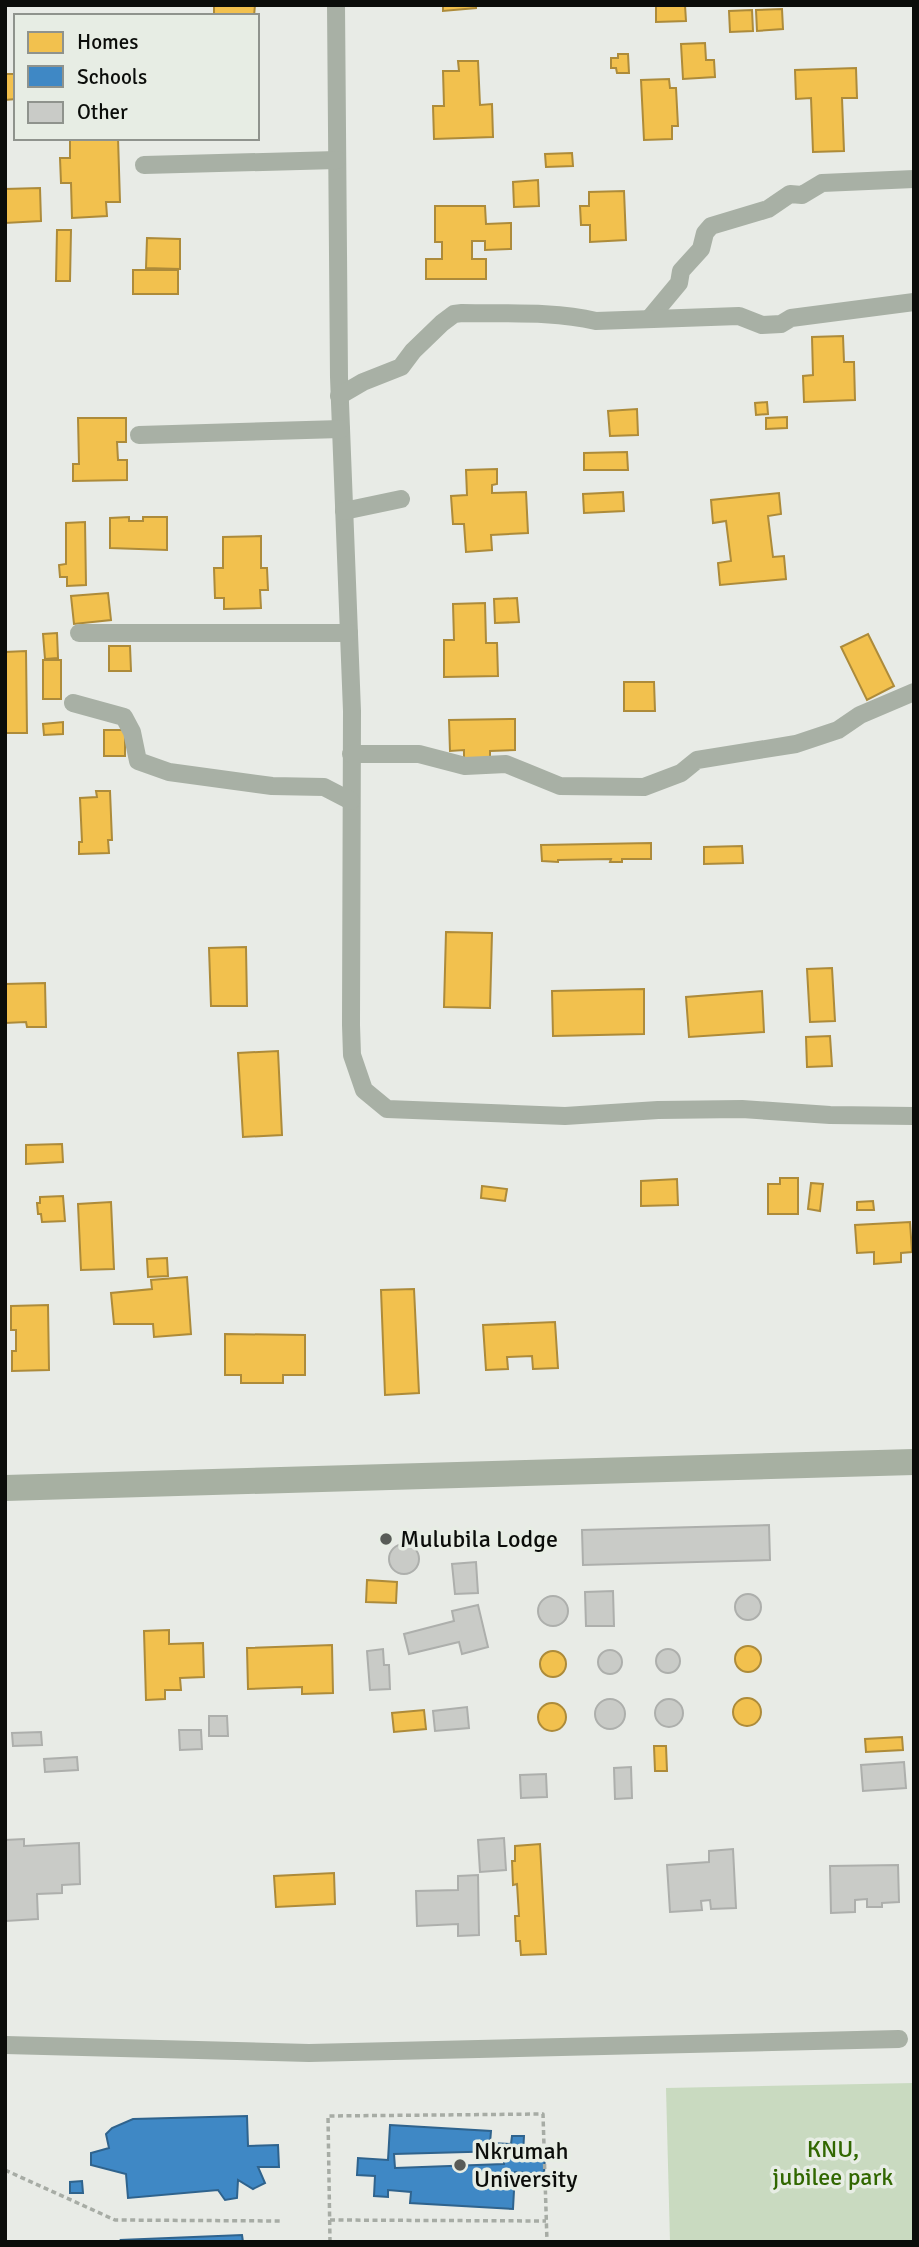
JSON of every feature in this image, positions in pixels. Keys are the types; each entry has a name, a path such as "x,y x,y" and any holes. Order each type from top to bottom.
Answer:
{"street":[{"path":"336,5 339,396 351,754 352,1055 364,1090 387,1110 565,1116 659,1110 742,1109 830,1115 914,1116"},
{"path":"144,165 337,160"},
{"path":"649,319 680,284 681,271 701,249 705,233 711,226 768,209 790,194 802,195 822,183 914,179"},
{"path":"339,396 363,382 401,367 413,351 454,314 531,314 596,321 739,316 762,325 781,324 791,317 914,302"},
{"path":"139,435 341,429"},
{"path":"344,511 401,499"},
{"path":"79,633 349,633"},
{"path":"351,754 419,754 465,766 506,764 560,786 644,787 681,773 696,760 796,744 838,730 860,715 914,692"},
{"path":"73,703 124,717 132,732 138,761 169,772 272,786 324,787 351,801"},
{"path":"5,1488 914,1462"},
{"path":"5,2045 309,2053 899,2039"}],"path":[{"path":"330,2242 328,2116 543,2114 547,2242"},
{"path":"5,2170 115,2220 280,2221"},
{"path":"330,2220 546,2221"}],"green space":[{"name":"KNU, jubilee park","path":"914,2083 914,2242 670,2242 666,2088"}],"building: Homes":[{"path":"214,5 255,5 254,14 214,14"},
{"path":"443,5 476,5 476,8 443,11"},
{"path":"656,5 685,5 686,21 656,22"},
{"path":"782,9 783,29 757,31 756,10"},
{"path":"752,10 753,31 730,32 729,11"},
{"path":"705,43 706,60 714,60 715,77 683,79 681,44"},
{"path":"618,54 628,54 629,73 617,73 616,68 611,68 611,58 618,58"},
{"path":"458,61 478,61 480,105 492,104 493,137 434,139 433,106 444,106 443,71 459,71"},
{"path":"856,68 857,98 842,98 844,151 813,152 811,98 796,99 795,70"},
{"path":"5,74 14,74 14,99 5,100"},
{"path":"669,79 670,88 676,88 678,126 672,126 672,139 644,140 641,80"},
{"path":"70,140 118,140 120,202 106,202 107,216 72,218 71,183 61,183 60,158 70,158"},
{"path":"572,153 573,166 546,167 545,154"},
{"path":"538,180 539,206 514,207 513,182"},
{"path":"40,188 41,221 5,223 5,189"},
{"path":"624,191 626,240 590,242 590,225 581,225 580,206 589,206 589,192"},
{"path":"435,206 485,206 486,224 511,223 511,249 485,250 485,241 472,241 472,259 486,259 486,279 426,279 426,259 442,259 442,242 435,242"},
{"path":"57,230 71,230 70,281 56,281"},
{"path":"147,238 180,239 180,269 146,268"},
{"path":"133,270 178,270 178,294 133,294"},
{"path":"843,336 844,362 854,362 855,400 804,402 803,376 813,375 812,337"},
{"path":"767,402 768,414 756,415 755,403"},
{"path":"637,409 638,435 610,436 608,411"},
{"path":"787,417 787,428 766,429 766,418"},
{"path":"78,418 126,418 126,442 117,442 118,460 127,460 127,480 73,481 73,464 79,464"},
{"path":"627,452 628,470 584,470 584,453"},
{"path":"497,469 497,484 492,485 492,493 526,492 528,533 491,535 492,550 466,552 464,524 453,524 451,496 467,495 466,470"},
{"path":"623,492 624,511 584,513 583,494"},
{"path":"779,493 781,514 768,516 773,557 784,556 786,579 720,585 718,563 731,561 726,521 713,523 711,500"},
{"path":"129,517 129,521 143,521 143,517 167,517 167,550 110,548 110,518"},
{"path":"85,522 86,585 67,586 67,577 60,577 59,565 66,564 66,523"},
{"path":"261,536 261,568 267,568 268,590 260,590 261,608 224,609 224,598 215,598 214,568 223,568 223,537"},
{"path":"108,593 111,620 74,624 71,596"},
{"path":"517,598 519,622 495,623 494,599"},
{"path":"485,603 486,643 497,643 498,676 444,677 444,640 454,640 453,604"},
{"path":"57,633 58,658 45,659 43,634"},
{"path":"868,634 894,686 867,700 841,647"},
{"path":"109,646 130,646 131,671 109,671"},
{"path":"26,651 27,733 5,733 5,652"},
{"path":"43,660 61,660 61,699 43,699"},
{"path":"624,682 654,682 655,711 624,711"},
{"path":"515,719 515,750 490,751 490,758 464,758 464,750 450,751 449,720"},
{"path":"63,722 63,734 44,735 43,724"},
{"path":"104,730 125,730 125,756 104,756"},
{"path":"96,791 110,791 112,840 108,840 109,853 79,854 79,842 82,842 80,798 97,797"},
{"path":"651,843 651,859 622,859 622,862 610,862 611,859 542,861 541,845"},
{"path":"742,846 743,863 704,864 704,847"},
{"path":"446,932 492,933 490,1008 444,1007"},
{"path":"246,947 247,1006 211,1006 209,948"},
{"path":"832,968 835,1021 810,1022 807,969"},
{"path":"45,983 46,1027 27,1027 26,1022 5,1023 5,984"},
{"path":"644,989 644,1034 553,1036 552,991"},
{"path":"762,991 764,1032 689,1037 686,997"},
{"path":"830,1036 832,1066 807,1067 806,1037"},
{"path":"278,1051 282,1135 243,1137 238,1053"},
{"path":"62,1144 63,1162 26,1164 26,1145"},
{"path":"780,1178 798,1178 798,1214 768,1214 768,1184 780,1184"},
{"path":"677,1179 678,1205 641,1206 641,1181"},
{"path":"811,1183 823,1184 820,1211 808,1209"},
{"path":"482,1186 507,1189 505,1201 481,1198"},
{"path":"63,1196 65,1221 42,1222 37,1203 40,1203 40,1197"},
{"path":"873,1201 874,1210 857,1210 857,1202"},
{"path":"111,1202 114,1269 81,1270 78,1204"},
{"path":"910,1222 912,1252 901,1253 901,1262 874,1264 874,1252 857,1253 855,1225"},
{"path":"167,1258 168,1276 148,1277 147,1259"},
{"path":"187,1277 191,1334 154,1337 153,1324 114,1324 111,1293 152,1289 151,1280"},
{"path":"414,1289 419,1393 385,1395 381,1290"},
{"path":"48,1305 49,1370 12,1371 16,1330 11,1330 11,1306"},
{"path":"555,1322 558,1368 533,1369 532,1356 507,1357 508,1369 486,1370 483,1325"},
{"path":"225,1334 305,1335 305,1375 283,1375 283,1383 241,1383 241,1375 225,1375"},
{"path":"367,1580 397,1582 396,1603 366,1602"},
{"path":"169,1630 169,1644 203,1643 204,1677 180,1678 181,1690 165,1690 165,1699 146,1700 144,1631"},
{"path":"332,1645 333,1693 302,1694 302,1687 248,1689 247,1648"},
{"path":"748,1646 758,1649 761,1659 758,1669 748,1672 738,1669 735,1659 738,1649"},
{"path":"553,1651 562,1655 566,1664 562,1673 553,1677 544,1673 540,1664 544,1655"},
{"path":"747,1698 757,1702 761,1712 757,1722 747,1726 737,1722 733,1712 737,1702"},
{"path":"552,1703 562,1707 566,1717 562,1727 552,1731 542,1727 538,1717 542,1707"},
{"path":"424,1710 426,1729 394,1732 392,1713"},
{"path":"902,1737 903,1750 866,1752 865,1739"},
{"path":"654,1746 666,1746 667,1771 655,1771"},
{"path":"540,1844 546,1954 521,1955 520,1941 516,1941 515,1916 519,1916 512,1861 515,1861 515,1846"},
{"path":"334,1873 335,1904 276,1907 274,1876"}],"building: Schools":[{"path":"247,2116 248,2146 278,2145 279,2167 258,2167 265,2183 253,2189 238,2180 237,2198 225,2200 218,2190 128,2198 126,2174 91,2165 91,2153 109,2148 106,2134 112,2128 133,2119"},
{"path":"390,2125 491,2131 490,2143 511,2144 512,2136 524,2136 523,2154 545,2155 544,2174 515,2172 513,2209 410,2203 411,2192 388,2190 388,2197 374,2196 375,2176 357,2175 358,2158 388,2160","holes":["504,2151 504,2164 395,2168 394,2154"]},
{"path":"82,2181 83,2193 70,2193 70,2182"},
{"path":"242,2235 243,2242 121,2240"}],"building: Other":[{"path":"769,1525 770,1560 583,1565 582,1530"},
{"path":"404,1544 415,1548 419,1559 415,1570 404,1574 393,1570 389,1559 393,1548"},
{"path":"476,1562 478,1593 455,1594 452,1564"},
{"path":"613,1591 614,1626 586,1626 585,1592"},
{"path":"748,1594 757,1598 761,1607 757,1616 748,1620 739,1616 735,1607 739,1598"},
{"path":"553,1596 564,1600 568,1611 564,1622 553,1626 542,1622 538,1611 542,1600"},
{"path":"478,1605 488,1647 462,1654 459,1642 409,1654 404,1634 454,1621 452,1611"},
{"path":"383,1649 384,1665 389,1665 390,1689 370,1690 367,1651"},
{"path":"668,1649 677,1652 680,1661 677,1670 668,1673 659,1670 656,1661 659,1652"},
{"path":"610,1650 619,1653 622,1662 619,1671 610,1674 601,1671 598,1662 601,1653"},
{"path":"610,1699 621,1703 625,1714 621,1725 610,1729 599,1725 595,1714 599,1703"},
{"path":"669,1699 679,1703 683,1713 679,1723 669,1727 659,1723 655,1713 659,1703"},
{"path":"467,1707 469,1728 435,1731 433,1711"},
{"path":"209,1716 227,1716 228,1736 209,1736"},
{"path":"179,1730 201,1730 202,1749 180,1750"},
{"path":"41,1732 42,1745 13,1746 12,1733"},
{"path":"77,1757 78,1770 45,1772 44,1759"},
{"path":"904,1762 906,1788 863,1791 861,1765"},
{"path":"631,1767 632,1798 615,1799 614,1768"},
{"path":"546,1774 547,1797 521,1798 520,1775"},
{"path":"504,1838 506,1870 480,1872 478,1840"},
{"path":"24,1839 24,1846 79,1843 80,1884 62,1885 62,1893 37,1894 38,1919 6,1921 5,1840"},
{"path":"733,1849 736,1908 711,1909 710,1900 701,1901 702,1910 670,1912 667,1865 709,1862 709,1851"},
{"path":"898,1865 899,1902 882,1903 882,1907 867,1907 867,1899 855,1900 855,1912 831,1913 830,1866"},
{"path":"478,1875 479,1935 458,1936 458,1924 417,1926 416,1891 458,1890 458,1876"}],"place":[{"name":"Mulubila Lodge","path":"386,1539"},
{"name":"Nkrumah University","path":"460,2165"}]}
